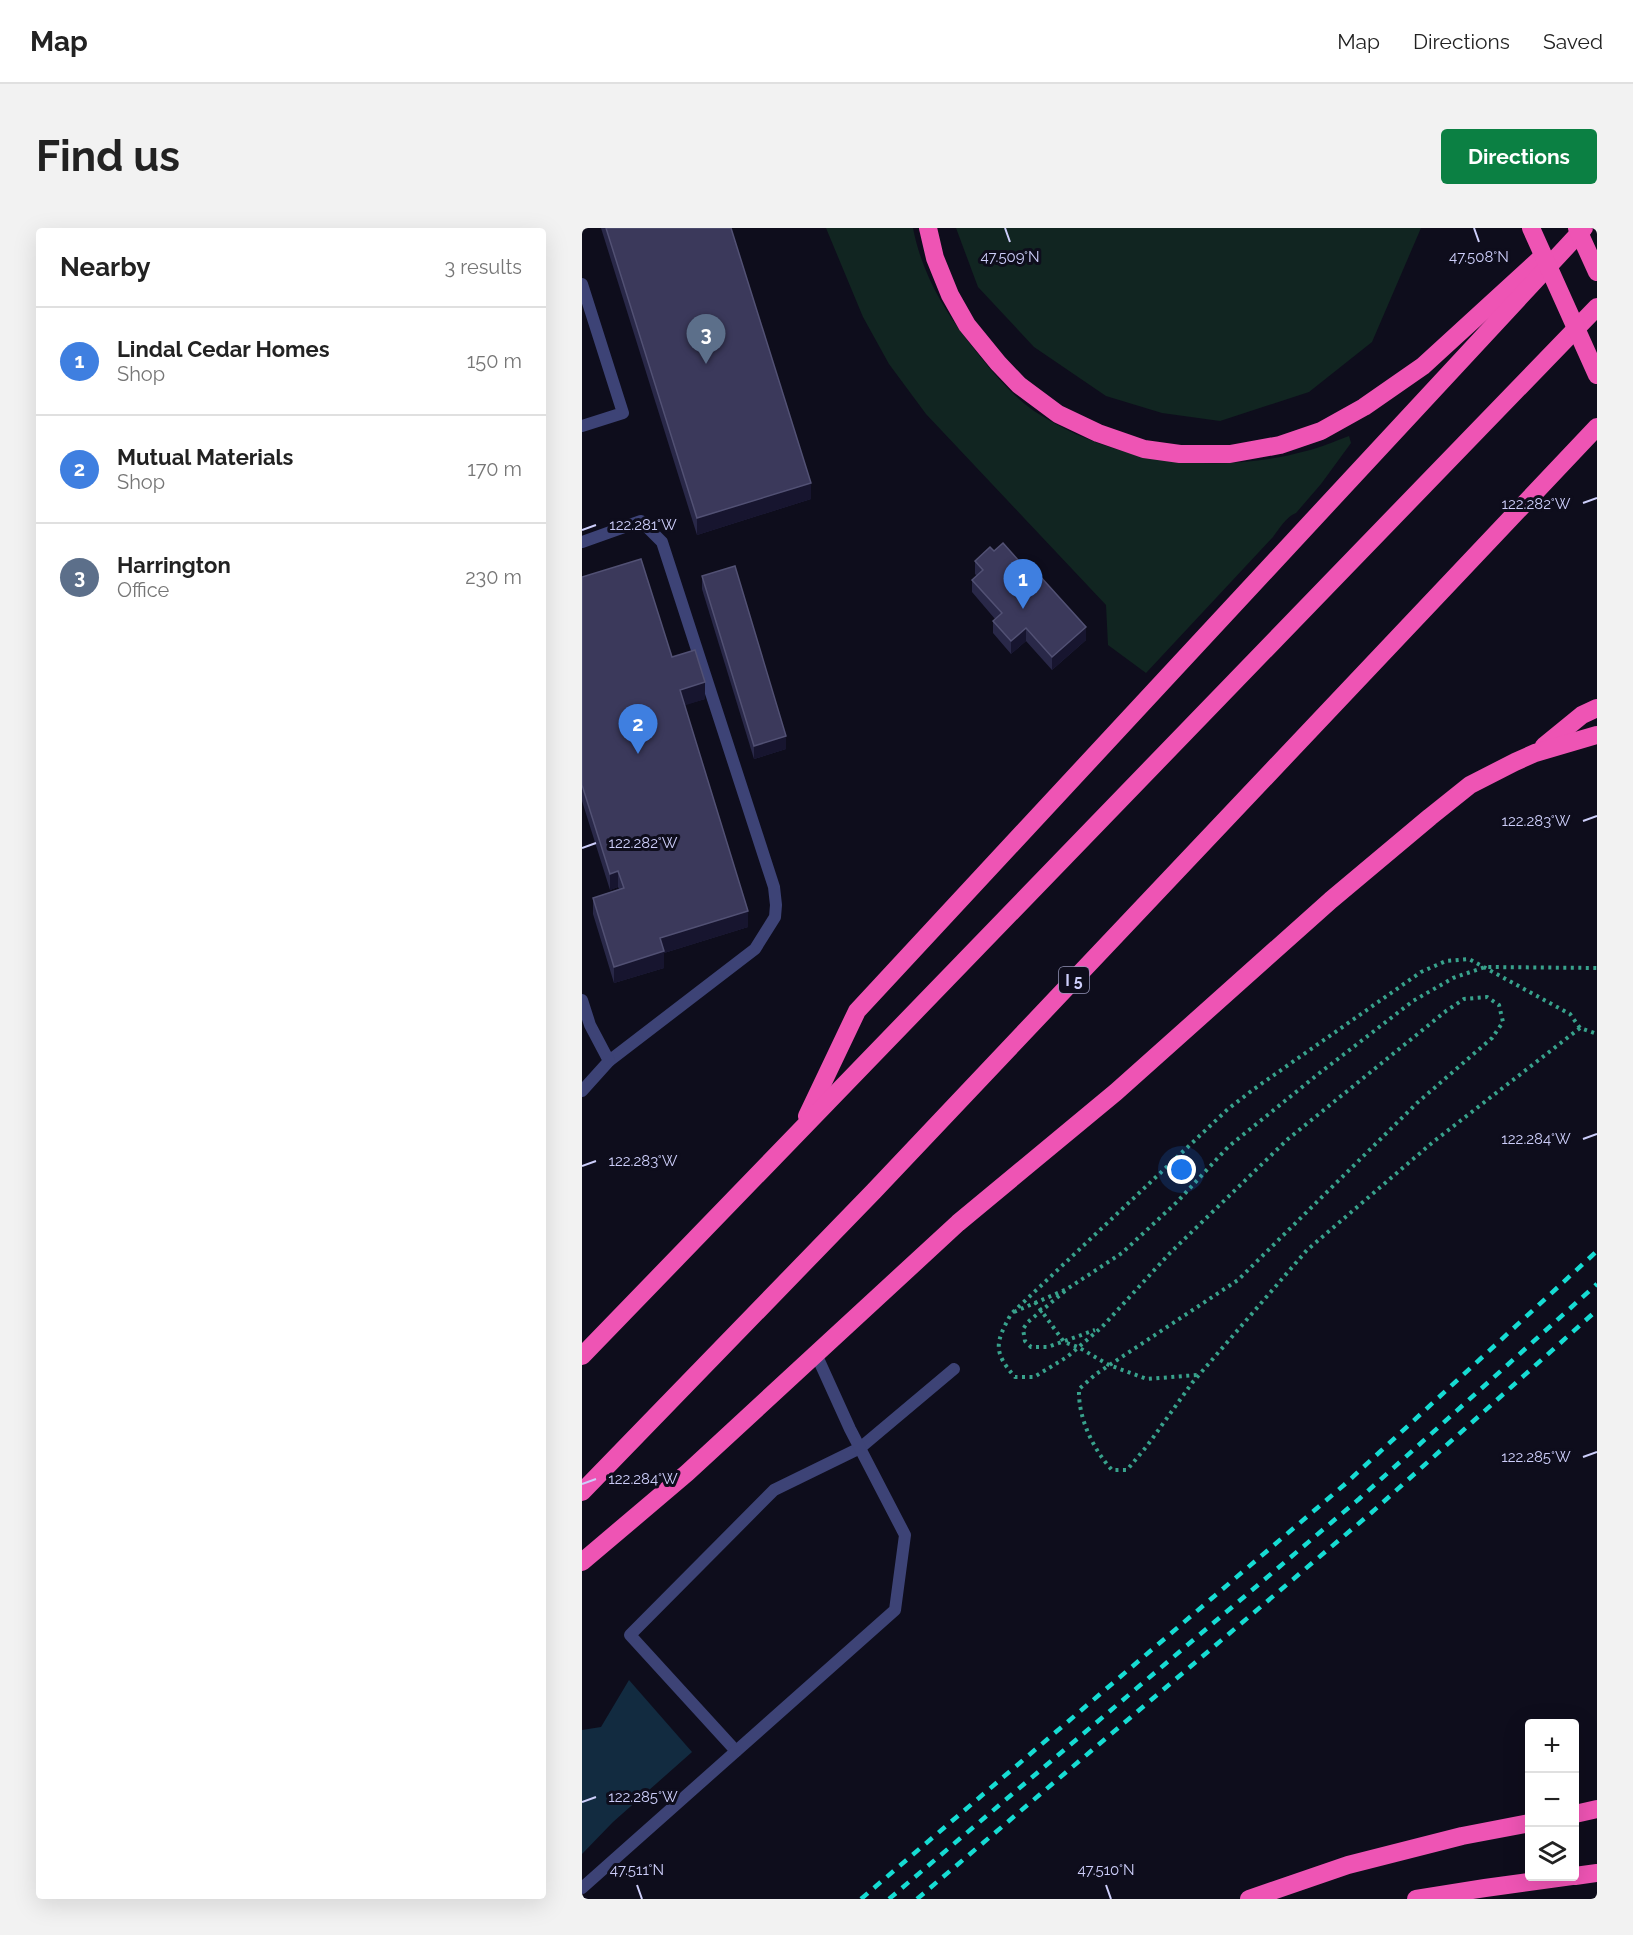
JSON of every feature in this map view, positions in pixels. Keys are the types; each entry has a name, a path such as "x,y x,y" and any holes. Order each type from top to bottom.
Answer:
{"highway":[{"path":"928,228 935,258 950,295 967,326 1019,385 1058,414 1098,433 1144,449 1180,454 1230,454 1280,445 1321,431 1364,407 1423,366 1576,228 1597,272"},
{"path":"1531,228 1597,375"},
{"path":"800,1131 857,1011 1584,228"},
{"path":"582,1356 1597,307"},
{"name":"I 5","path":"582,1492 874,1191 1597,427"},
{"path":"1536,753 1582,715 1597,708"},
{"path":"582,1562 687,1473 958,1223 1116,1092 1331,900 1421,824 1470,785 1536,753 1597,735"},
{"path":"1579,1813 1597,1809"},
{"path":"1249,1899 1348,1865 1462,1836 1525,1824"},
{"path":"1579,1875 1597,1873"},
{"path":"1416,1899 1533,1881"}],"lane":[{"path":"582,284 623,413 582,426"},
{"path":"582,542 641,521 662,542 774,887 776,905 775,917 755,949 609,1061 582,1091"},
{"path":"582,1000 590,1025 609,1061"},
{"path":"582,1888 895,1610 905,1535 860,1448 816,1354"},
{"path":"736,1751 630,1635 774,1490 860,1448 954,1369"}],"path":[{"path":"1580,1028 1433,1142 1307,1250 1198,1375 1127,1470 1112,1470 1100,1456 1084,1423 1078,1403 1079,1389 1109,1365 1238,1280 1417,1103 1492,1038 1503,1022 1499,1005 1487,997 1464,999 1296,1132 1170,1253 1102,1327 1067,1357 1034,1377 1015,1377 1006,1366 998,1350 999,1335 1011,1314 1228,1109 1421,972 1446,961 1469,959 1570,1014 1580,1028 1597,1034"},
{"path":"1102,1327 1048,1347 1031,1347 1025,1341 1023,1329 1040,1311 1067,1289 1122,1253 1177,1202 1228,1147 1413,1001 1453,978 1485,967 1597,968"},
{"path":"1011,1314 1067,1289"},
{"path":"1035,1302 1064,1342 1078,1347 1109,1365 1147,1379 1198,1375"}],"green space":[{"path":"826,228 913,228 922,260 935,290 961,332 993,372 1008,389 1034,411 1065,429 1097,443 1165,460 1236,463 1271,459 1311,450 1349,436 1351,443 1296,513 1286,520 1273,537 1146,673 1108,645 1106,605 926,414 889,364 863,317"},
{"path":"956,228 1421,228 1372,342 1309,392 1220,421 1162,413 1106,396 1034,347 978,287"}],"water":[{"path":"629,1680 692,1752 613,1822 582,1854 582,1730 601,1727"}],"building":[{"path":"606,228 731,228 811,483 697,518"},
{"path":"1003,543 1026,569 1030,565 1086,627 1052,657 1026,628 1011,641 993,621 1002,613 972,580 983,570 975,561 990,547 994,551"},
{"path":"641,559 672,657 695,650 705,682 680,690 748,911 660,938 664,951 614,967 593,898 624,888 618,871 610,874 582,785 582,577"},
{"path":"735,566 786,736 754,746 702,576"}],"railway":[{"path":"861,1899 1344,1485 1597,1251"},
{"path":"889,1899 1359,1499 1597,1284"},
{"path":"917,1899 1371,1513 1597,1310"}],"place":[{"name":"Harrington","path":"706,364"},
{"name":"Lindal Cedar Homes","path":"1023,609"},
{"name":"Mutual Materials","path":"638,754"}]}
